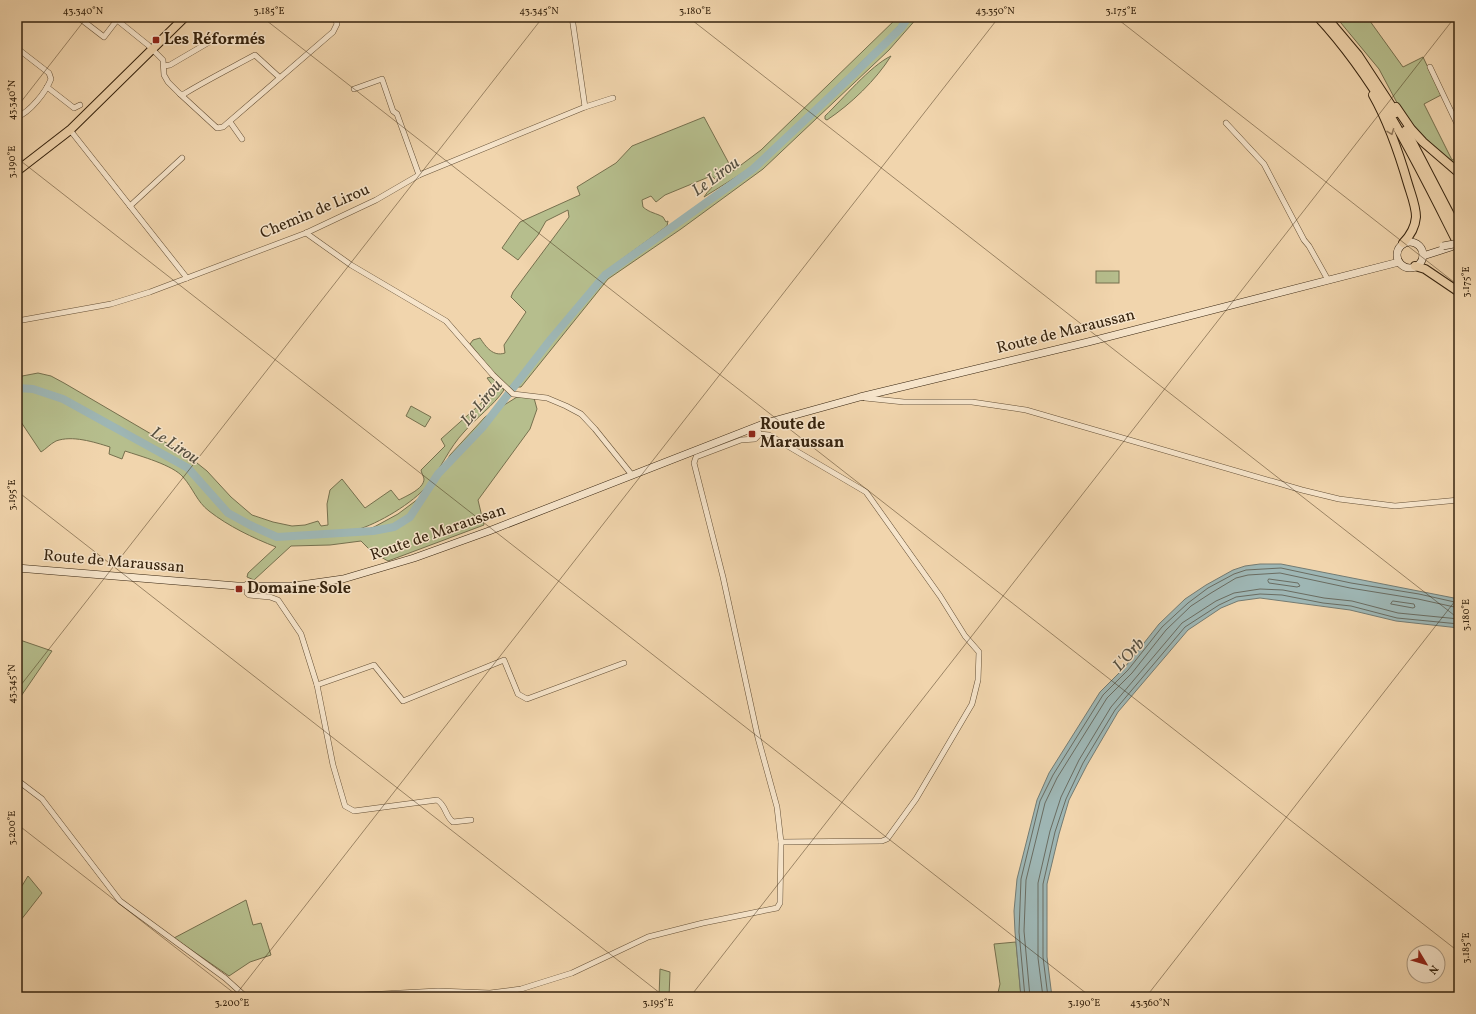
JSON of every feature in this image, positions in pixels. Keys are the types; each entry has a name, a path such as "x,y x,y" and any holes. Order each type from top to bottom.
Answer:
{"main road":[{"path":"17,171 70,130 185,17"},
{"path":"1318,17 1354,60 1375,90 1399,129 1459,245 1443,248 1423,256 1415,266"},
{"path":"1326,17 1358,55 1390,101 1416,146 1459,232"},
{"path":"1354,60 1386,119 1397,147 1414,204 1416,216 1413,229 1397,251 1399,262 1404,266 1415,266 1426,269 1459,292"},
{"path":"1390,101 1398,108 1411,129 1423,142 1459,173"},
{"path":"17,165 26,164"},
{"path":"1403,243 1410,241 1421,247 1443,248"},
{"path":"1421,247 1423,256"},
{"name":"Route de Maraussan","path":"1383,265 1397,251"},
{"name":"Route de Maraussan","path":"17,567 247,584 302,581 351,576 414,558 757,426 860,397 1088,342 1399,262"}],"street":[{"path":"78,17 104,37 118,19 153,49 163,60 164,75 168,82 218,128 230,122 279,77 333,32 337,24 335,17"},
{"path":"572,17 585,107"},
{"path":"164,66 170,65 211,41 215,35"},
{"path":"17,117 30,108 47,87 51,79 49,73 18,49"},
{"path":"180,94 184,94 254,55 279,77"},
{"path":"1430,67 1459,128"},
{"path":"354,89 382,79 393,111 397,114 419,175"},
{"path":"47,87 74,108 80,105"},
{"name":"Chemin de Lirou","path":"17,321 111,304 187,278 306,233 363,207 419,175 585,107 613,98"},
{"path":"230,122 242,139"},
{"path":"1226,123 1264,164 1304,240 1309,246 1328,280"},
{"path":"70,130 187,278"},
{"path":"130,206 182,158"},
{"path":"306,233 351,265 446,321 493,376 513,394 547,398 581,414 632,475"},
{"path":"860,397 904,402 972,402 1026,410 1302,490 1339,499 1395,506 1459,500"},
{"path":"757,426 760,434"},
{"path":"326,997 438,991 490,993 521,990 572,973 648,937 777,908 780,904 781,842 776,807 758,738 723,577 694,463 696,457 741,440 755,439 760,434"},
{"path":"760,434 769,435 866,492 940,596 965,636 979,652 978,680 972,704 916,799 887,839 882,841 781,842"},
{"path":"247,584 247,593 249,595 270,597 278,600 301,634 317,685 333,765 344,806 348,810 354,811 437,800 442,803 453,822 471,820"},
{"path":"317,685 374,665 403,701 504,660 518,694 527,699 624,663"},
{"path":"17,780 42,799 120,901 225,978 246,997"}],"green space":[{"path":"898,17 906,17 893,32 752,167 704,197 717,180 711,176 665,195 656,202 651,196 642,200 643,207 648,211 663,217 666,222 668,221 667,226 603,273 514,384 509,387 499,379 470,344 473,340 480,338 487,348 493,352 497,354 505,353 504,345 526,312 511,297 513,292 569,217 568,210 546,221 538,235 518,260 502,248 520,222 580,195 577,187 616,163 632,146 704,117 733,171 761,150"},
{"path":"910,17 918,17 889,50 763,169 681,229 608,279 521,387 517,387 552,340 607,275 699,206 756,168 896,34"},
{"path":"1336,17 1367,17 1403,67 1423,57 1441,95 1424,104 1452,160 1459,156 1459,169 1421,137 1403,114 1379,69"},
{"path":"891,56 878,74 854,99 836,114 827,120 825,119 825,116 874,67"},
{"path":"1096,271 1119,271 1119,283 1096,283"},
{"path":"38,373 51,376 64,383 187,455 207,471 231,497 252,515 292,526 305,525 318,521 321,526 328,525 327,504 330,490 342,479 365,508 391,490 399,500 414,492 423,483 424,478 421,470 445,446 441,439 496,390 487,378 491,377 504,390 459,438 422,492 395,512 356,530 280,536 281,538 353,534 374,527 398,514 430,490 450,455 485,417 517,397 534,398 537,409 530,429 478,500 484,525 388,561 372,552 361,541 330,545 291,546 254,580 247,577 248,573 276,547 258,540 224,522 209,511 201,503 183,477 172,469 156,461 125,451 122,459 109,454 110,447 90,441 76,439 62,439 56,441 41,452 17,416 17,377"},
{"path":"411,406 431,417 425,427 406,416"},
{"path":"17,639 52,651 17,702"},
{"path":"28,876 42,893 17,925 17,894"},
{"path":"246,900 253,925 261,923 271,955 250,962 229,976 174,938"},
{"path":"1016,942 1021,997 997,997 1000,984 994,944"},
{"path":"660,969 670,972 669,997 659,997"}],"water":[{"path":"1281,564 1459,599 1459,628 1396,621 1350,610 1260,598 1238,601 1221,608 1188,630 1118,712 1087,765 1069,800 1047,884 1047,957 1052,997 1021,997 1014,911 1017,879 1037,800 1049,773 1100,692 1125,667 1159,624 1185,599 1206,585 1233,570 1245,566"}],"waterway":[{"name":"Le Lirou","path":"17,388 33,389 63,399 188,468 228,513 277,537 373,531 394,527 410,517 438,474 482,428 551,339 605,275 753,169 901,28 908,17"}],"place":[{"name":"Les Réformés","path":"156,40"},
{"name":"Route de Maraussan","path":"752,434"},
{"name":"Domaine Sole","path":"239,589"}],"water label":[{"name":"L'Orb","path":"1129,655"}]}
